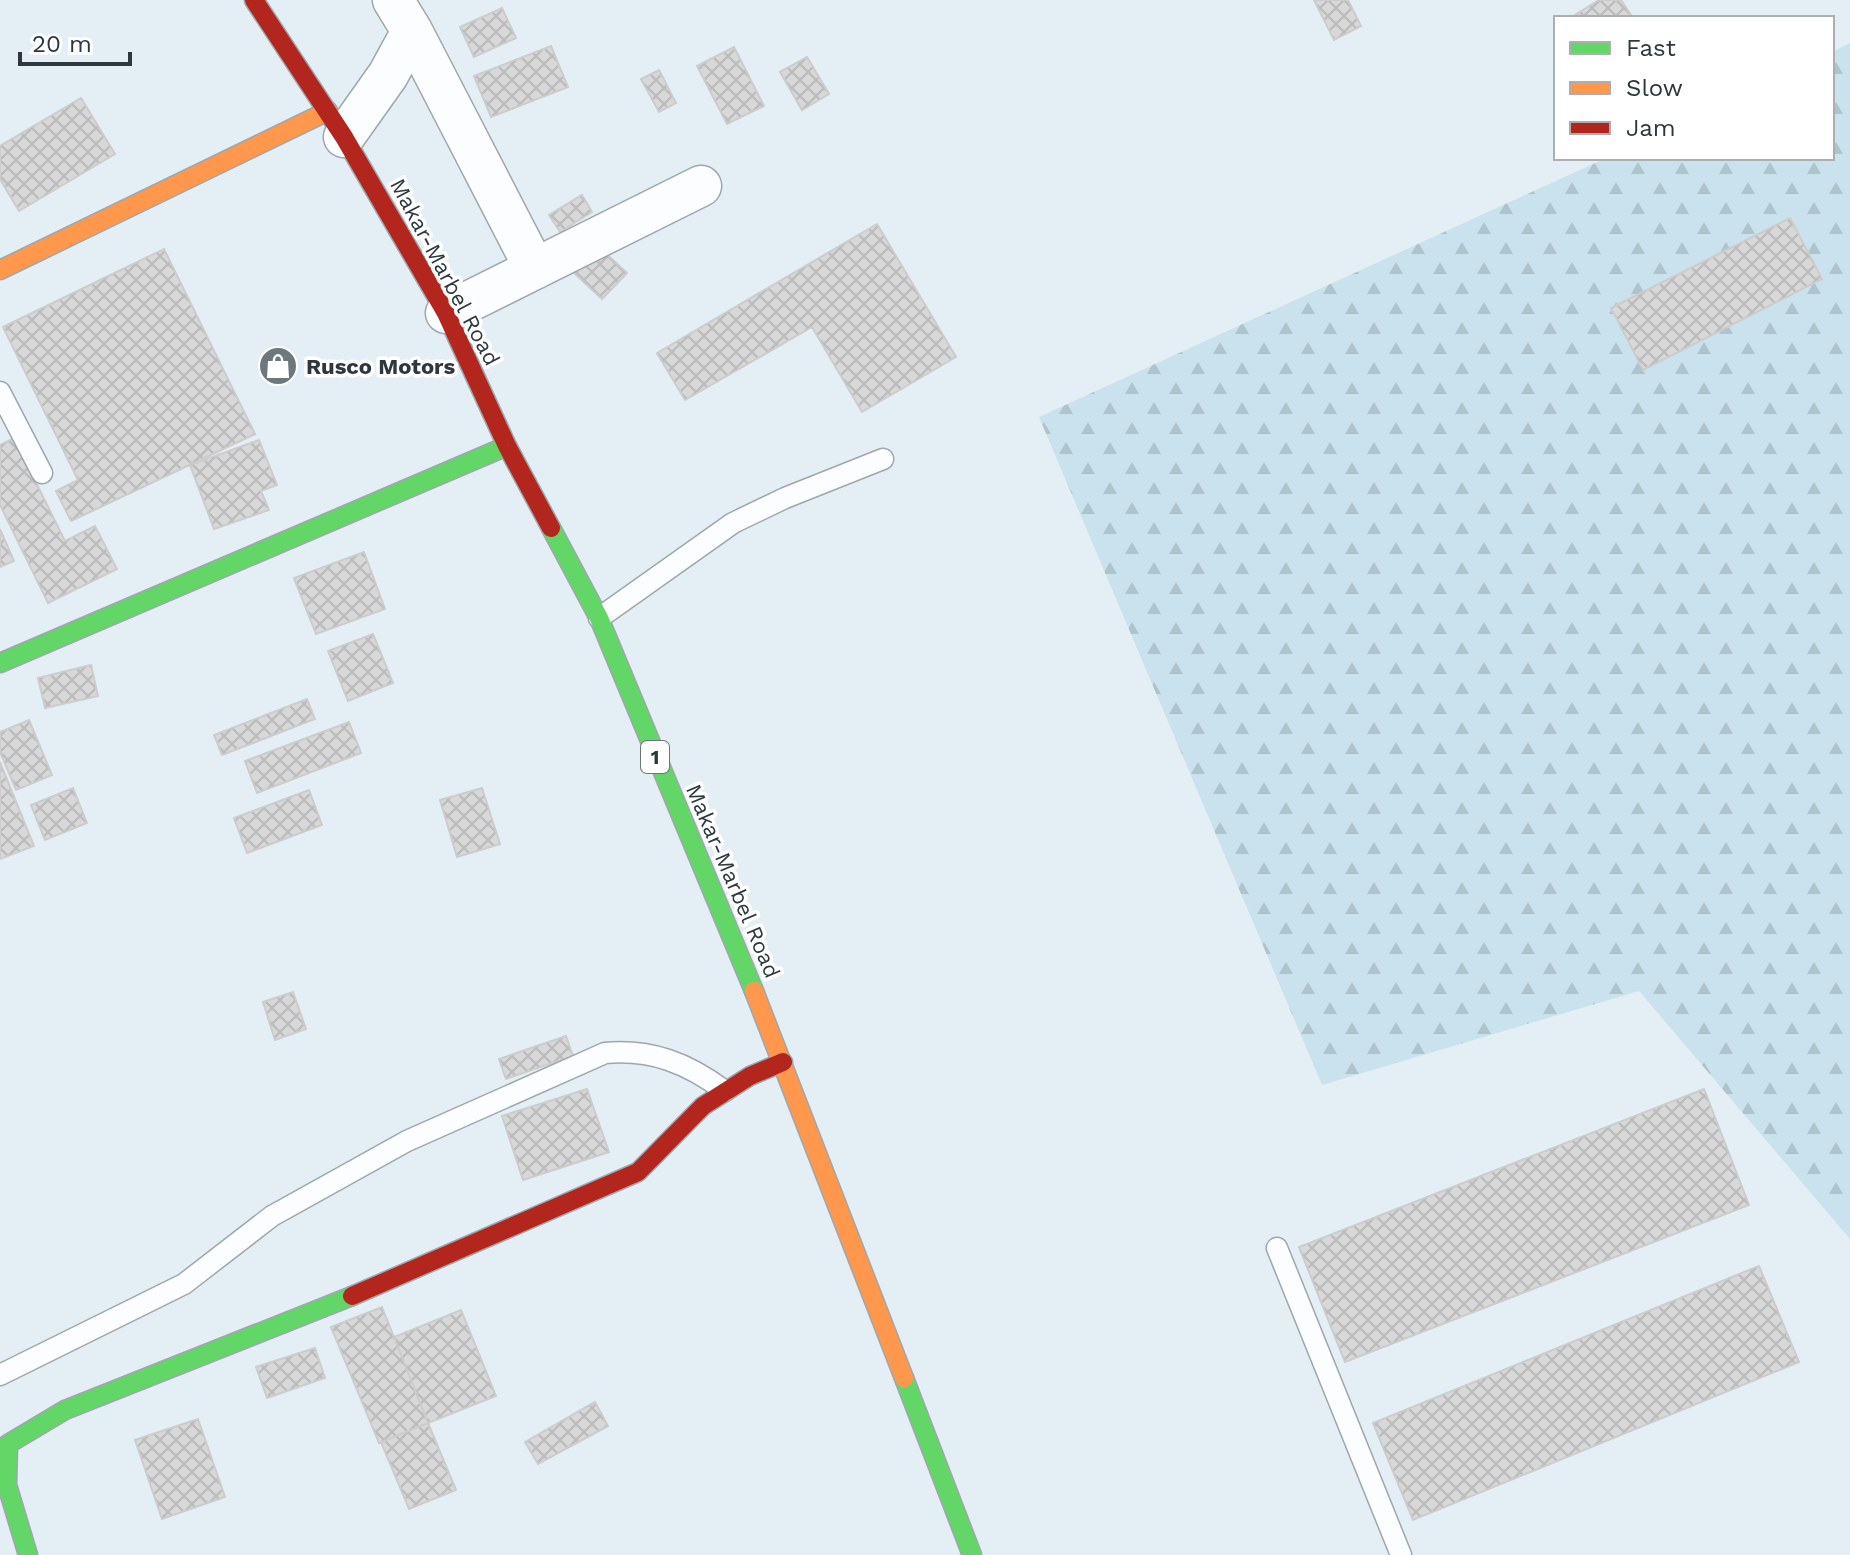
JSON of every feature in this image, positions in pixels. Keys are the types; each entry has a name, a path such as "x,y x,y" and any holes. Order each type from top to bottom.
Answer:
{"street":[{"name":"Makar-Marbel Road","path":"254,0 336,124 446,313 507,446 599,618 783,1062 972,1555"},
{"path":"0,270 336,124 388,75 403,16"},
{"path":"403,16 535,269"},
{"path":"446,313 701,186"},
{"path":"0,663 507,446"},
{"path":"28,1555 6,1477 4,1458 8,1444 65,1410 335,1304 638,1172 703,1106 725,1091 783,1062"}],"lane":[{"path":"0,392 42,473"},
{"path":"599,618 733,523 811,487 883,459"},
{"path":"0,1375 184,1284 272,1216 407,1141 605,1053 632,1051 672,1059 725,1091"},
{"path":"1277,1248 1401,1555"}],"green space":[{"path":"1850,43 1850,1239 1639,991 1322,1085 1039,417 1602,160 1834,160 1834,51"}],"building":[{"path":"1314,0 1348,0 1361,26 1334,40"},
{"path":"1599,0 1621,0 1632,16 1573,16"},
{"path":"502,8 516,38 474,57 460,27"},
{"path":"551,46 568,87 491,117 474,76"},
{"path":"734,47 764,106 727,124 697,66"},
{"path":"807,57 829,94 802,110 780,72"},
{"path":"659,70 676,103 659,112 641,79"},
{"path":"81,98 115,154 19,211 0,179 0,146"},
{"path":"582,195 592,212 560,232 549,215"},
{"path":"1790,218 1822,279 1643,370 1611,308"},
{"path":"877,224 956,357 862,412 812,327 685,400 657,353"},
{"path":"598,246 627,273 602,299 573,272"},
{"path":"164,249 255,434 71,521 56,491 78,480 3,327"},
{"path":"14,438 65,541 95,526 117,569 48,603 0,505 0,445"},
{"path":"259,440 277,485 261,491 269,510 214,529 190,465"},
{"path":"0,529 14,561 0,567"},
{"path":"364,552 385,609 316,634 294,578"},
{"path":"373,634 393,683 348,701 328,651"},
{"path":"91,665 98,696 45,708 38,678"},
{"path":"307,699 315,719 222,755 214,735"},
{"path":"29,720 52,775 16,790 0,752 0,732"},
{"path":"349,722 361,753 257,793 245,761"},
{"path":"0,762 34,846 0,859"},
{"path":"73,788 87,823 45,840 31,805"},
{"path":"482,788 500,844 457,857 440,800"},
{"path":"309,790 322,825 247,853 234,818"},
{"path":"293,992 306,1029 275,1040 263,1002"},
{"path":"566,1036 573,1056 506,1079 499,1059"},
{"path":"587,1089 609,1152 523,1180 502,1116"},
{"path":"1704,1089 1749,1205 1345,1362 1299,1247"},
{"path":"1759,1266 1799,1362 1413,1520 1373,1423"},
{"path":"382,1307 428,1423 379,1443 331,1327"},
{"path":"461,1310 496,1396 428,1423 394,1337"},
{"path":"315,1348 325,1378 267,1398 256,1367"},
{"path":"595,1402 608,1426 538,1464 525,1442"},
{"path":"198,1419 225,1497 162,1519 135,1440"},
{"path":"428,1423 456,1490 409,1509 381,1442"}],"traffic: fast":[{"path":"0,663 507,446"},
{"path":"551,528 599,618 754,991"},
{"path":"28,1555 7,1485 8,1444 65,1410 352,1296"},
{"path":"904,1378 972,1555"}],"traffic: slow":[{"path":"0,270 328,111"},
{"path":"754,991 904,1378"}],"traffic: jam":[{"path":"254,0 344,137 446,313 507,446 551,528"},
{"path":"352,1296 638,1172 703,1106 750,1076 783,1062"}],"place":[{"name":"Rusco Motors","path":"278,366"}]}
